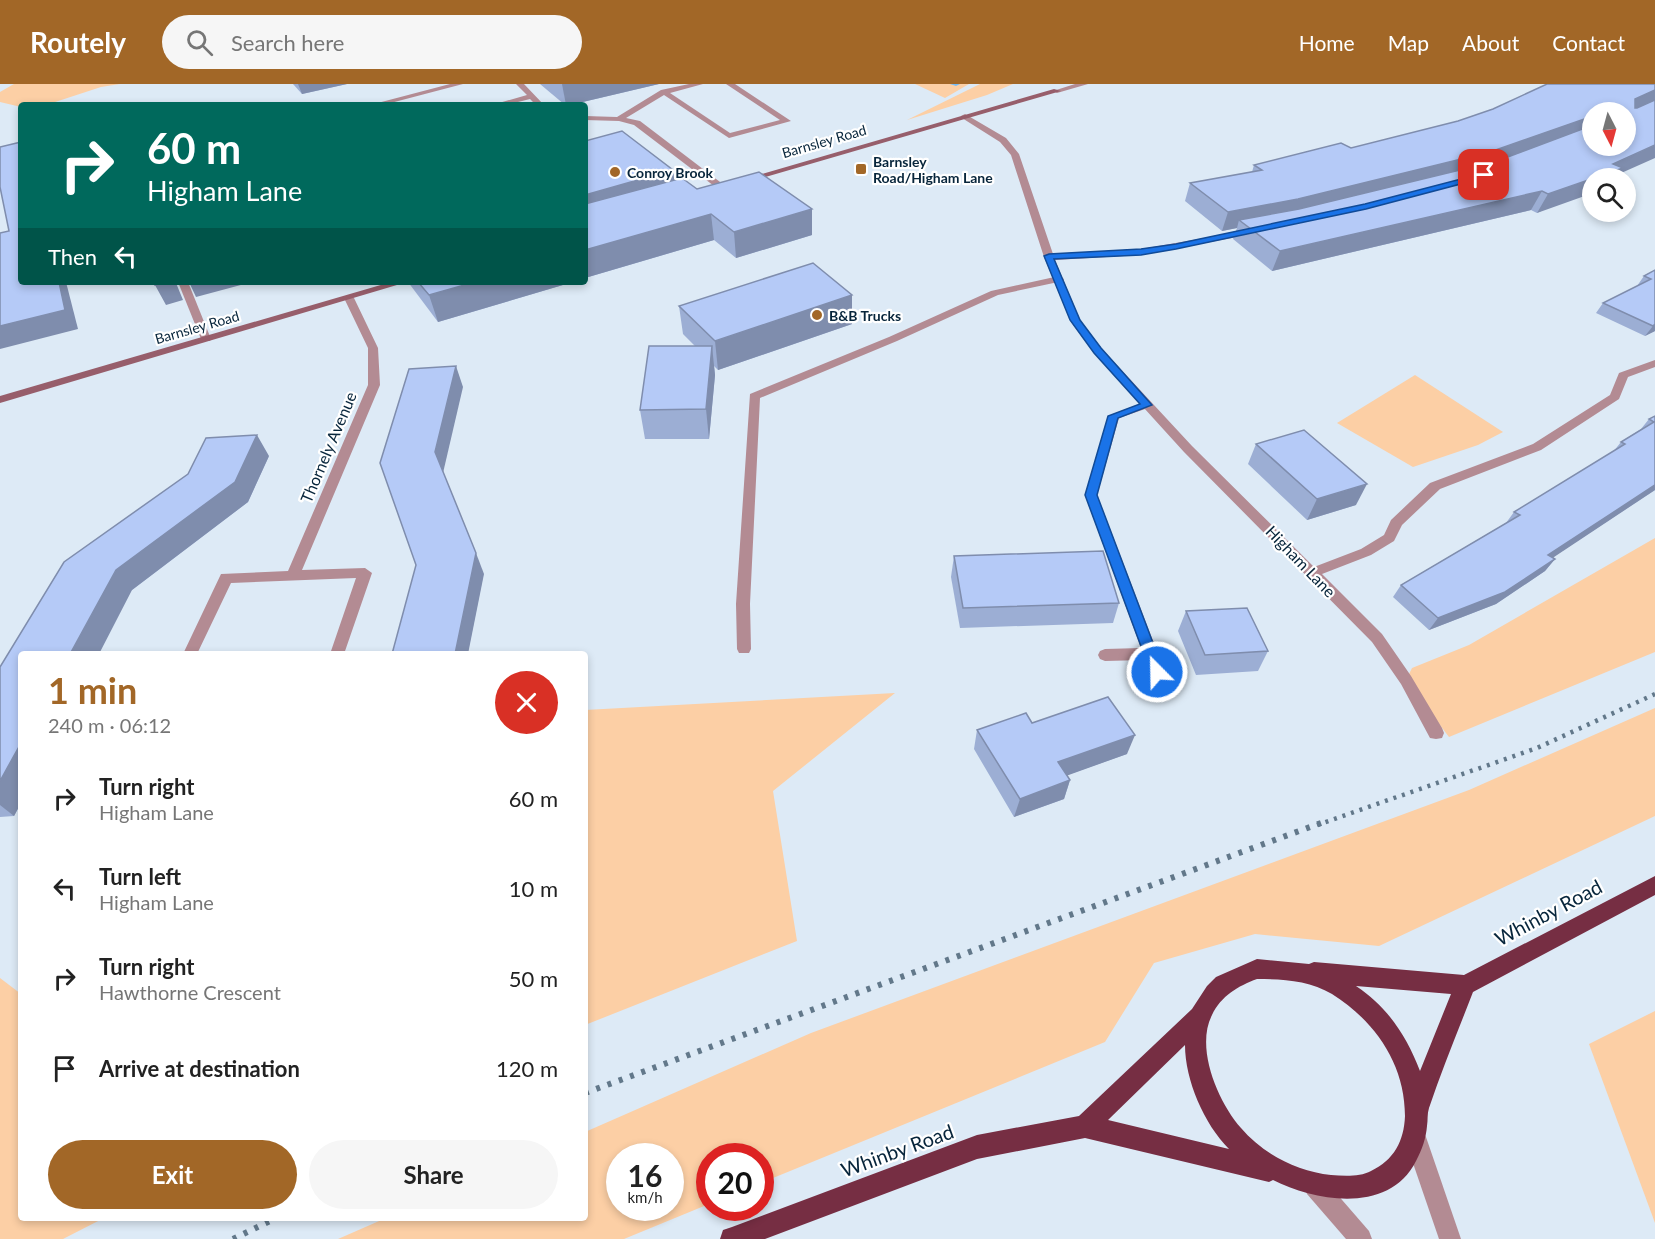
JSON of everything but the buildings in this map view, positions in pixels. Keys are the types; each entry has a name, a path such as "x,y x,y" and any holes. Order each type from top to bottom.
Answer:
{"highway":[{"name":"Whinby Road","path":"1085,1126 1200,1016 1213,994 1233,978 1257,969 1286,969 1465,985 1655,885"},
{"name":"Whinby Road","path":"1286,969 1317,976 1347,992 1374,1015 1397,1042 1412,1074 1418,1106"},
{"name":"Whinby Road","path":"732,1239 977,1147 1085,1126 1280,1172 1315,1186 1349,1188 1378,1181 1401,1163 1415,1137 1418,1106 1465,985"},
{"name":"Whinby Road","path":"1200,1016 1195,1047 1202,1082 1219,1117 1246,1149 1280,1172"}],"main road":[{"path":"1043,85 1057,91"},
{"name":"Barnsley Road","path":"710,190 1057,91"},
{"name":"Barnsley Road","path":"0,400 392,285"}],"street":[{"path":"386,102 459,84"},
{"path":"520,84 536,102"},
{"path":"619,119 664,92 699,84"},
{"path":"664,92 729,136 787,121 730,84"},
{"path":"1057,91 1084,84"},
{"path":"509,102 530,97"},
{"name":"Higham Lane","path":"964,116 1003,140 1015,154 1049,256 1075,320 1098,351 1147,405 1377,638 1406,680 1436,733"},
{"path":"588,118 619,119 637,123 721,187"},
{"path":"1049,256 1141,252 1268,228"},
{"path":"744,649 743,604 754,396 894,339 995,293 1059,279"},
{"path":"184,285 206,339"},
{"name":"Thornely Avenue","path":"292,575 374,385 373,348 349,298"},
{"path":"1312,573 1366,552 1389,538 1396,523 1434,486 1537,447 1615,397 1623,375 1655,363"},
{"path":"1147,405 1113,416 1091,495 1148,654 1157,672"},
{"path":"191,651 226,578 365,573 338,651"},
{"path":"1105,655 1148,654"},
{"path":"1415,1137 1450,1239"},
{"path":"1315,1186 1361,1239"}],"shaded area":[{"path":"14,84 120,84 101,87 55,102 18,102 18,106 0,102 0,92"},
{"path":"915,84 969,84 945,98"},
{"path":"980,84 1013,84 987,95 907,120"},
{"path":"1415,375 1503,432 1478,445 1413,467 1337,423"},
{"path":"1655,538 1655,652 1449,737 1406,680 1412,668 1469,645"},
{"path":"895,693 773,791 797,941 588,1024 588,710"},
{"path":"1655,708 1655,816 1379,946 1255,934 1154,963 1105,1042 774,1178 774,1143 696,1143 696,1209 684,1214 684,1143 606,1143 606,1221 668,1221 624,1239 338,1239 379,1221 588,1221 588,1131 811,1033 1469,790"},
{"path":"0,978 18,992 18,1221 98,1221 63,1239 0,1239"},
{"path":"1655,1011 1655,1223 1589,1044"}],"railway":[{"path":"1317,825 1537,748 1655,694"},
{"path":"588,1092 1321,823"},
{"path":"233,1239 270,1221"}],"place":[{"name":"Barnsley Road/Higham Lane","path":"861,169"},
{"name":"Conroy Brook","path":"615,172"},
{"name":"B&B Trucks","path":"817,315"}],"route":[{"path":"1157,672 1148,654 1091,495 1113,416 1147,405 1098,351 1075,320 1049,256 1104,255 1176,247 1366,206 1484,175"}]}
